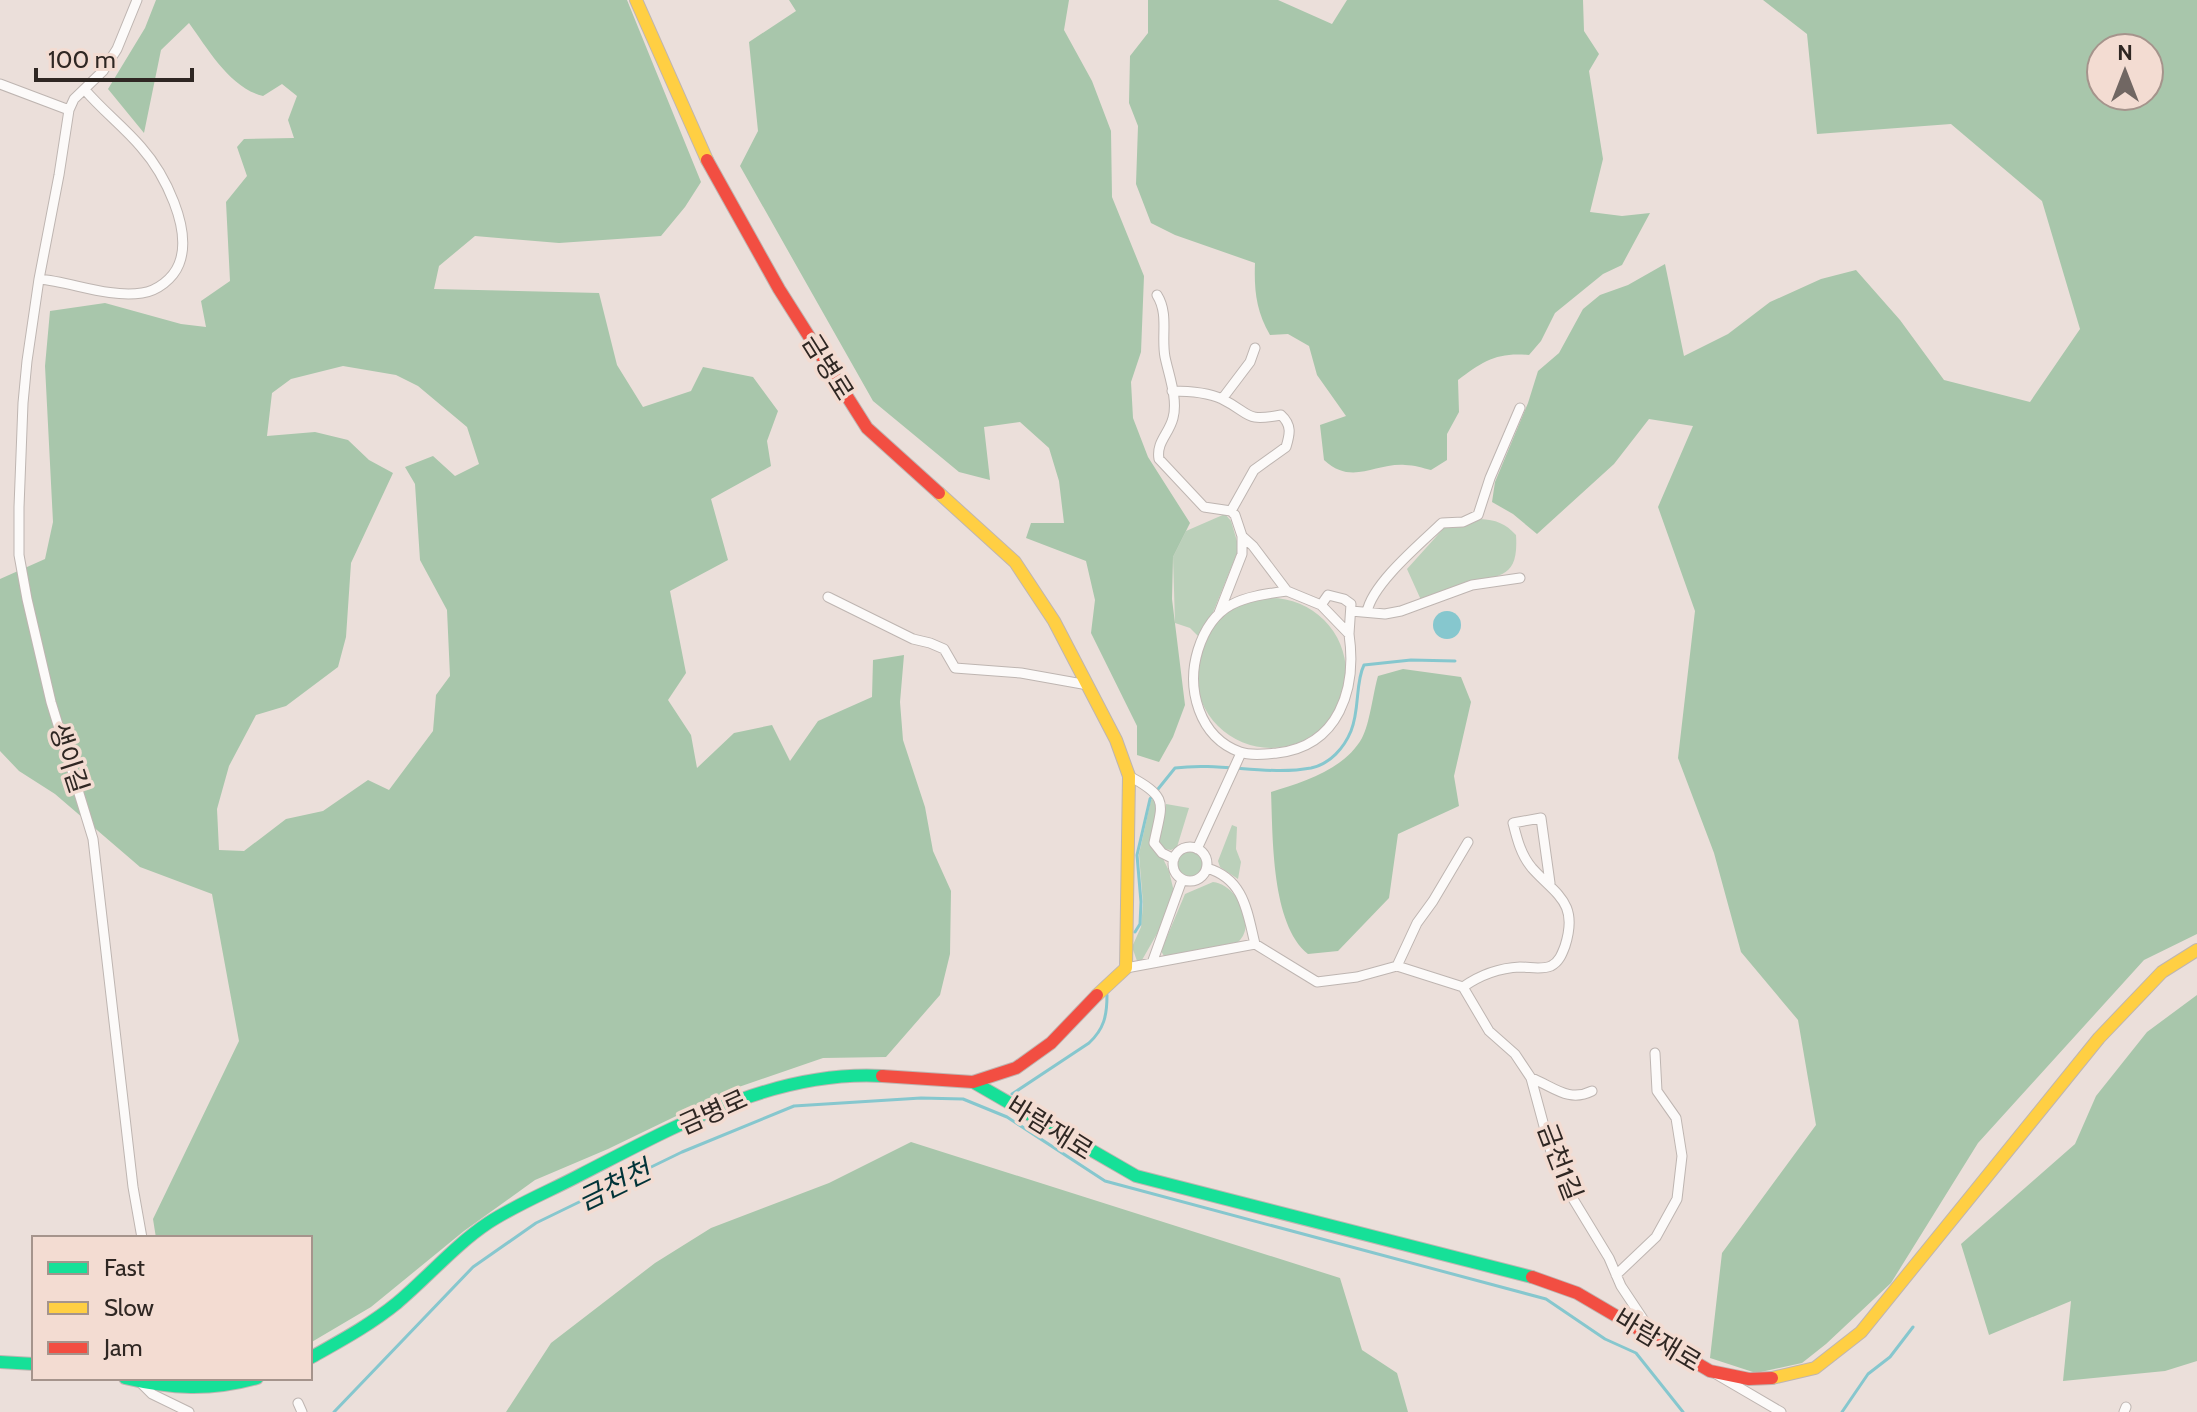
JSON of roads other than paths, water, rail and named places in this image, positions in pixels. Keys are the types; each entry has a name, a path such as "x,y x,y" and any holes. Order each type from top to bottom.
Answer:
{"street":[{"name":"생이길","path":"137,0 117,49 85,90 74,99 69,110 39,279 23,403 19,555 51,702 93,839 133,1187 142,1236"},
{"name":"금병로","path":"312,1357 356,1333 397,1303 488,1223 635,1147 773,1087 861,1075 973,1082 1016,1068 1051,1043 1121,972 1129,776 1116,740 1054,621 1015,562 867,428 779,289 699,145 636,0"},
{"path":"0,84 69,110"},
{"path":"39,279 116,293 144,293 172,276 181,258 183,247 179,215 153,163 140,145 85,90"},
{"path":"1157,295 1163,305 1165,356 1172,391 1173,418 1160,443 1159,459 1204,507 1231,511 1242,536 1242,554 1219,613 1205,630 1197,654 1194,697 1205,723 1240,756 1300,748 1314,742 1326,731 1345,699 1351,660 1351,604 1328,595 1321,605"},
{"path":"1222,399 1250,362 1255,348"},
{"path":"1172,391 1222,399 1257,420 1281,415 1287,421 1290,432 1286,447 1254,470 1231,511"},
{"path":"1367,612 1368,601 1387,578 1442,523 1463,522 1478,515 1520,408"},
{"path":"1242,536 1287,591"},
{"path":"1351,611 1385,614 1401,611 1472,585 1520,578"},
{"path":"1219,613 1247,596 1287,591 1321,605 1349,634"},
{"path":"828,597 913,639 944,649 955,668 1021,673 1088,685"},
{"path":"1197,849 1240,756"},
{"path":"1129,776 1155,793 1162,810 1154,843 1162,853 1174,859"},
{"path":"1121,972 1152,963 1255,944 1317,982 1357,977 1397,966 1463,987 1478,977 1494,972 1520,967 1539,968 1556,963 1565,944 1568,915 1565,903 1550,883 1532,868 1520,848 1513,823 1541,818 1550,883"},
{"path":"1397,966 1417,923 1468,842"},
{"path":"1197,849 1205,857 1207,868 1197,880 1182,880 1175,873 1174,859 1181,850 1197,849"},
{"path":"1207,868 1219,872 1241,892 1255,944"},
{"path":"1152,963 1182,880"},
{"name":"바람재로","path":"973,1082 1008,1100 1103,1160 1136,1176 1528,1276 1577,1293 1710,1371 1749,1379 1771,1378 1815,1368 1861,1332 2099,1038 2162,972 2197,950"},
{"name":"금천1길","path":"1463,987 1489,1031 1515,1054 1531,1078 1551,1152 1564,1184 1657,1340"},
{"path":"1616,1275 1656,1237 1677,1199 1682,1156 1676,1118 1657,1091 1655,1053"},
{"path":"1531,1078 1562,1094 1581,1096 1592,1091"},
{"path":"0,1362 32,1364"},
{"path":"1710,1371 1781,1412"},
{"path":"132,1380 207,1389 248,1380"},
{"path":"140,1382 152,1394 189,1412"}],"water":[{"path":"1447,611 1457,615 1461,625 1457,635 1447,639 1437,635 1433,625 1437,615"}],"waterway":[{"path":"1135,932 1140,924 1141,902 1137,855 1150,799 1175,768 1278,771 1318,766 1336,754 1351,731 1364,665 1411,660 1455,661"},
{"path":"1012,1094 1094,1038 1104,1022 1107,995"},
{"name":"금천천","path":"334,1412 473,1267 536,1223 682,1152 794,1106 921,1098 963,1099 1007,1117 1105,1181 1546,1299 1605,1339 1636,1353 1683,1412"},
{"path":"1842,1412 1868,1374 1890,1357 1913,1327"}]}
